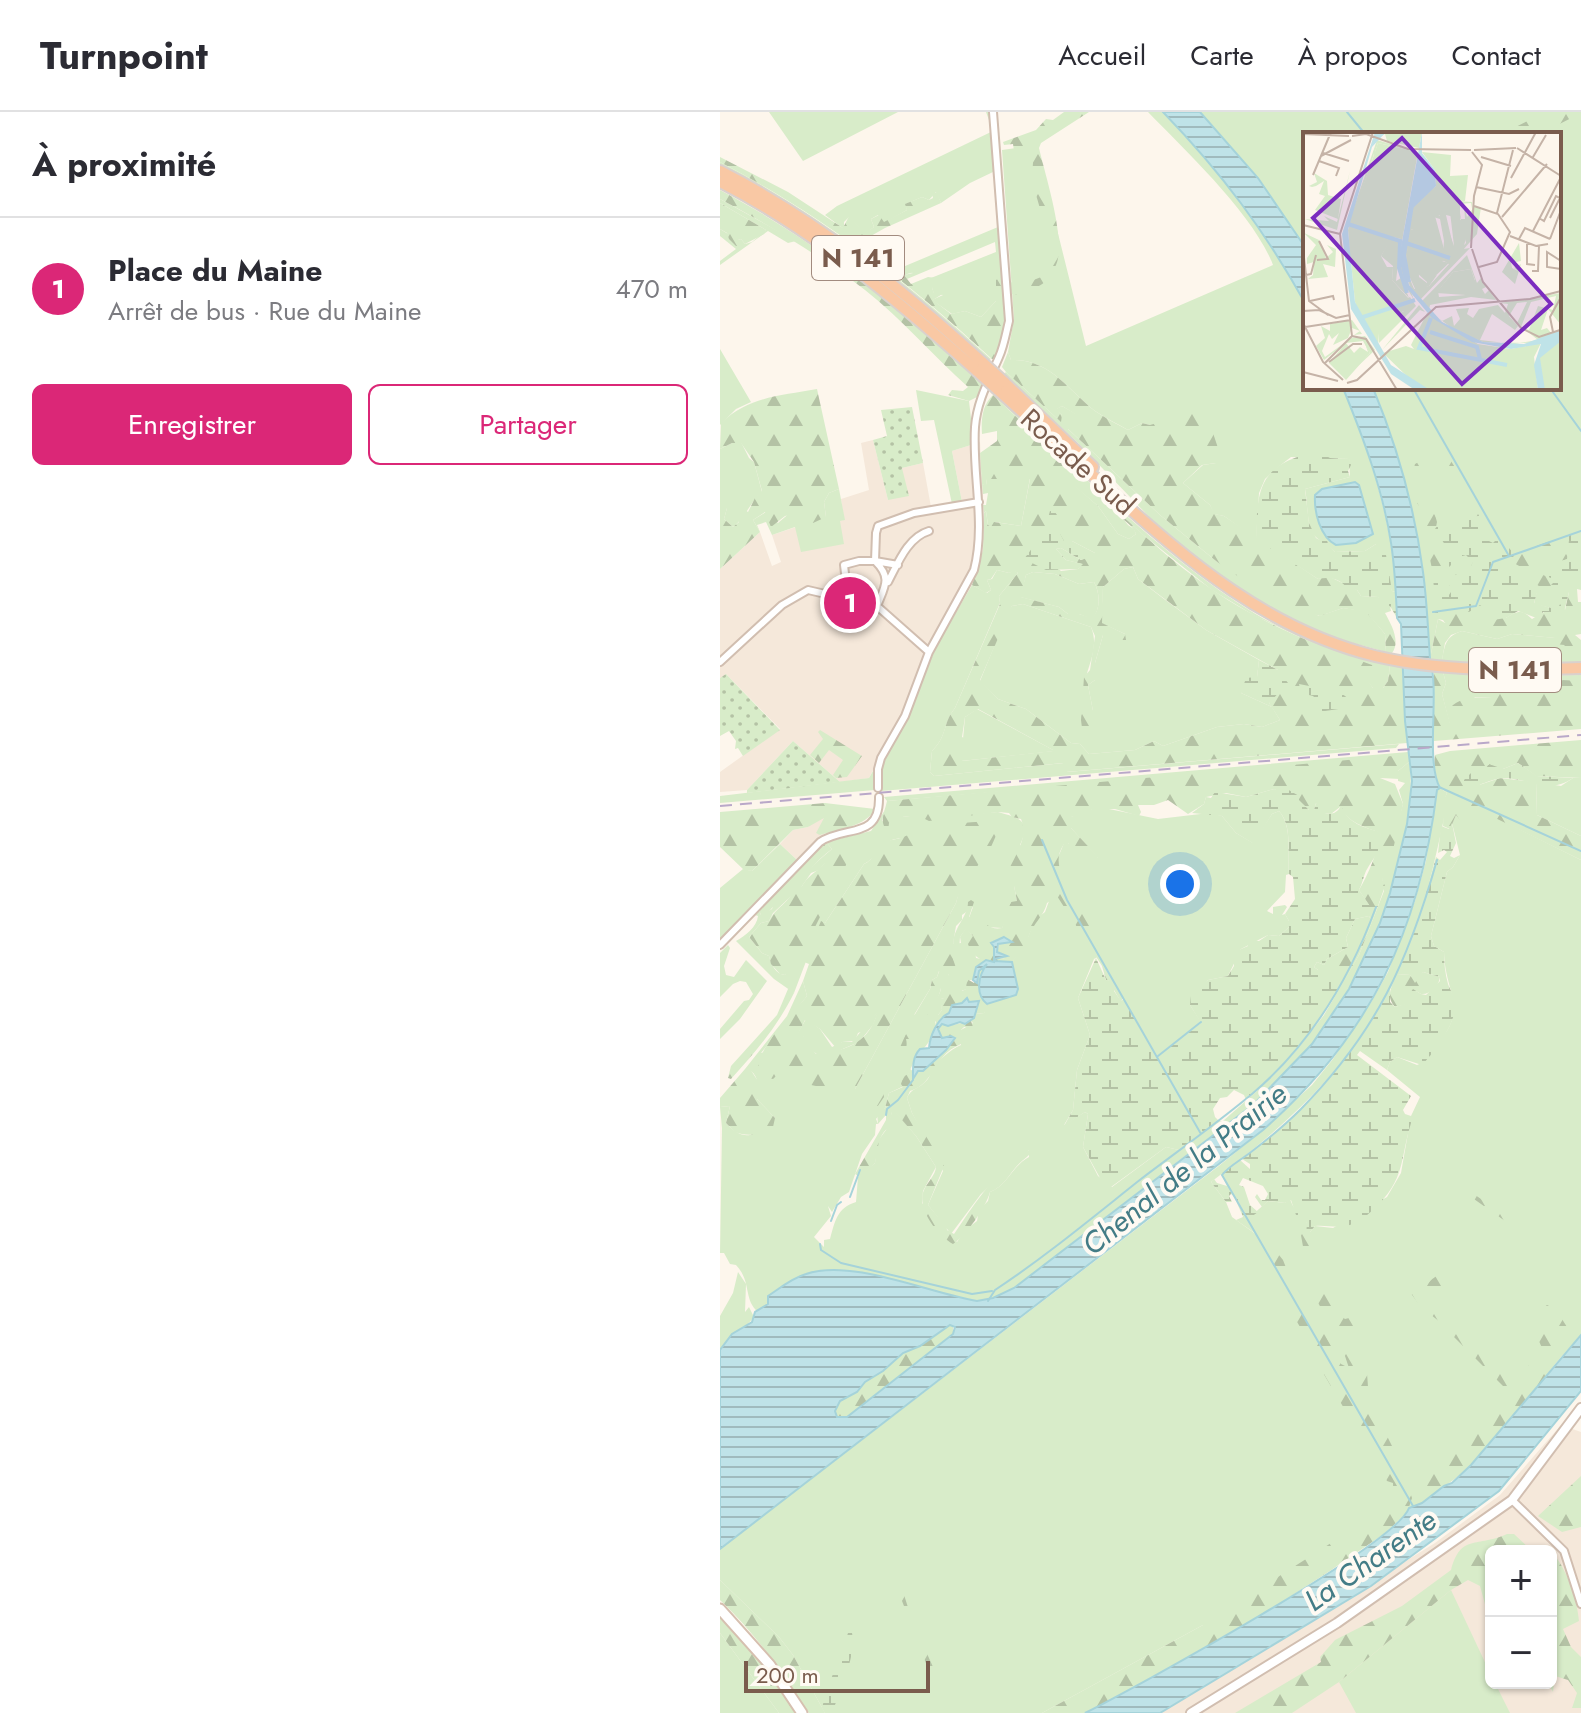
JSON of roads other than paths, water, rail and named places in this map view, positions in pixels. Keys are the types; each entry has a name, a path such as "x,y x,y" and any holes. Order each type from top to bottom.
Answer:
{"highway":[{"name":"N 141","path":"720,171 811,224 871,267 980,367"},
{"name":"N 141","path":"720,182 808,234 980,367"},
{"name":"Rocade Sud","path":"980,367 1159,535 1247,602 1321,639 1377,656 1449,667 1495,670 1581,668"}],"main road":[{"path":"720,1609 770,1665 802,1713"}],"street":[{"path":"878,788 879,763 905,716 929,652 974,570 979,531 975,427 983,388 1001,354 1009,321 993,112"},
{"path":"885,589 885,572 875,561 878,526 914,513 979,502"},
{"path":"877,606 904,549 920,534 929,531"},
{"path":"848,599 844,565 875,561 898,565"},
{"path":"720,662 775,612 803,591 812,590 877,606 929,652"},
{"path":"720,945 820,842 828,836 860,830 871,824 879,811 879,797"},
{"path":"1191,1713 1337,1623 1512,1500 1581,1408"},
{"path":"1512,1500 1564,1551 1581,1604"}],"water":[{"path":"1163,112 1200,112 1258,178 1303,244 1303,300 1241,203"},
{"name":"Chenal de la Prairie","path":"1344,390 1374,390 1390,432 1410,502 1424,583 1434,690 1434,761 1440,788 1437,790 1418,889 1403,935 1384,978 1361,1018 1333,1057 1263,1130 720,1549 720,1350 732,1334 752,1322 755,1312 768,1304 768,1296 796,1278 824,1270 867,1273 977,1301 993,1298 1014,1288 1254,1104 1312,1044 1349,989 1380,923 1390,893 1407,824 1412,781 1405,721 1401,624 1397,618 1391,543 1378,484","holes":["950,1325 955,1327 953,1334 847,1417 837,1417 835,1411 840,1401 857,1392 865,1382 903,1353 920,1346"]},
{"path":"1355,482 1359,485 1373,534 1356,543 1336,545 1326,536 1319,523 1315,495 1322,489"},
{"path":"1004,937 1012,942 998,944 997,952 1007,956 995,961 1012,962 1018,989 1016,995 987,1004 979,985 987,964 979,971 977,983 973,980 976,967 986,960 994,962 991,943"},
{"path":"967,998 969,1002 979,1001 974,1018 965,1024 942,1024 938,1029 942,1038 955,1038 913,1079 917,1052 929,1048 935,1028 952,1005 962,1003"},
{"name":"La Charente","path":"1581,1335 1581,1391 1499,1491 1371,1586 1160,1713 1085,1713 1313,1583 1360,1552 1393,1526 1409,1508 1452,1483 1471,1465"}],"waterway":[{"path":"1347,112 1363,132"},
{"path":"1414,390 1509,556"},
{"path":"1551,390 1581,431"},
{"path":"1433,612 1476,606 1493,562 1581,531"},
{"path":"1439,787 1581,851"},
{"name":"Chenal de la Prairie","path":"1042,840 1067,900 1201,1134"},
{"path":"1413,1506 1222,1175 1295,1115 1350,1052 1370,1023 1401,963 1437,860"},
{"name":"Chenal de la Prairie","path":"988,1301 995,1290 1225,1116 1273,1075 1326,1009 1354,959 1376,907"},
{"path":"1158,1056 1201,1022"},
{"path":"886,1115 887,1109 913,1080"},
{"path":"850,1197 860,1170"},
{"path":"831,1221 841,1202"},
{"path":"820,1244 821,1250 841,1263 972,1294 992,1291"}],"railway":[{"path":"720,806 1581,735"}],"place":[{"name":"Place du Maine","path":"850,603"}]}
